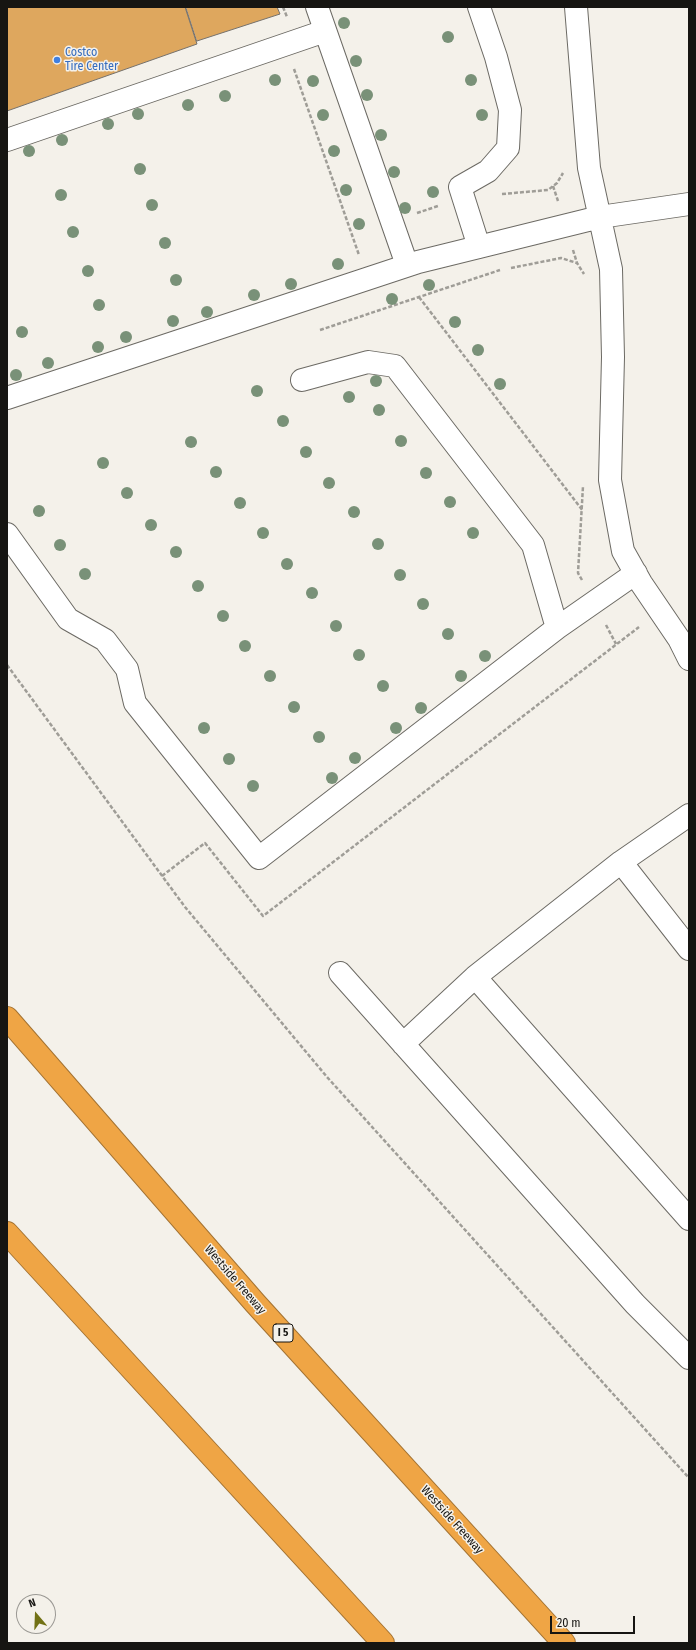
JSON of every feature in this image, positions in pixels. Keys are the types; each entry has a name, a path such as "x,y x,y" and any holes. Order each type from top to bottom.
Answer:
{"highway":[{"name":"Westside Freeway","path":"7,1018 255,1303 564,1643"},
{"path":"7,1233 383,1643"}],"street":[{"path":"317,7 407,265"},
{"path":"479,7 496,57 510,110 508,148 488,171 460,187 479,247"},
{"path":"576,7 589,168 611,268 613,357 610,480 623,551 636,573 684,634 689,659"},
{"path":"7,140 325,31"},
{"path":"7,398 407,265 600,217 689,204"},
{"path":"302,380 368,362 395,366 533,546 557,628"},
{"path":"7,534 68,619 106,640 127,669 135,703 259,858 557,628 636,573"},
{"path":"403,1044 475,977 621,862 689,815"},
{"path":"621,862 689,949"},
{"path":"340,972 635,1304 689,1358"},
{"path":"475,977 689,1219"}],"path":[{"path":"286,45 379,311"},
{"path":"415,214 464,198 480,195 548,190 557,183 564,170"},
{"path":"320,330 504,269 561,258 577,263 586,277"},
{"path":"419,297 583,511"},
{"path":"583,480 583,511 578,573 616,644"},
{"path":"162,876 204,843 263,916 639,626"},
{"path":"7,665 185,907 327,1077 689,1478"}],"building":[{"path":"7,7 185,7 197,44 7,111"},
{"path":"186,7 277,7 280,14 197,41"}],"place":[{"name":"Costco Tire Center","path":"57,60"}]}
